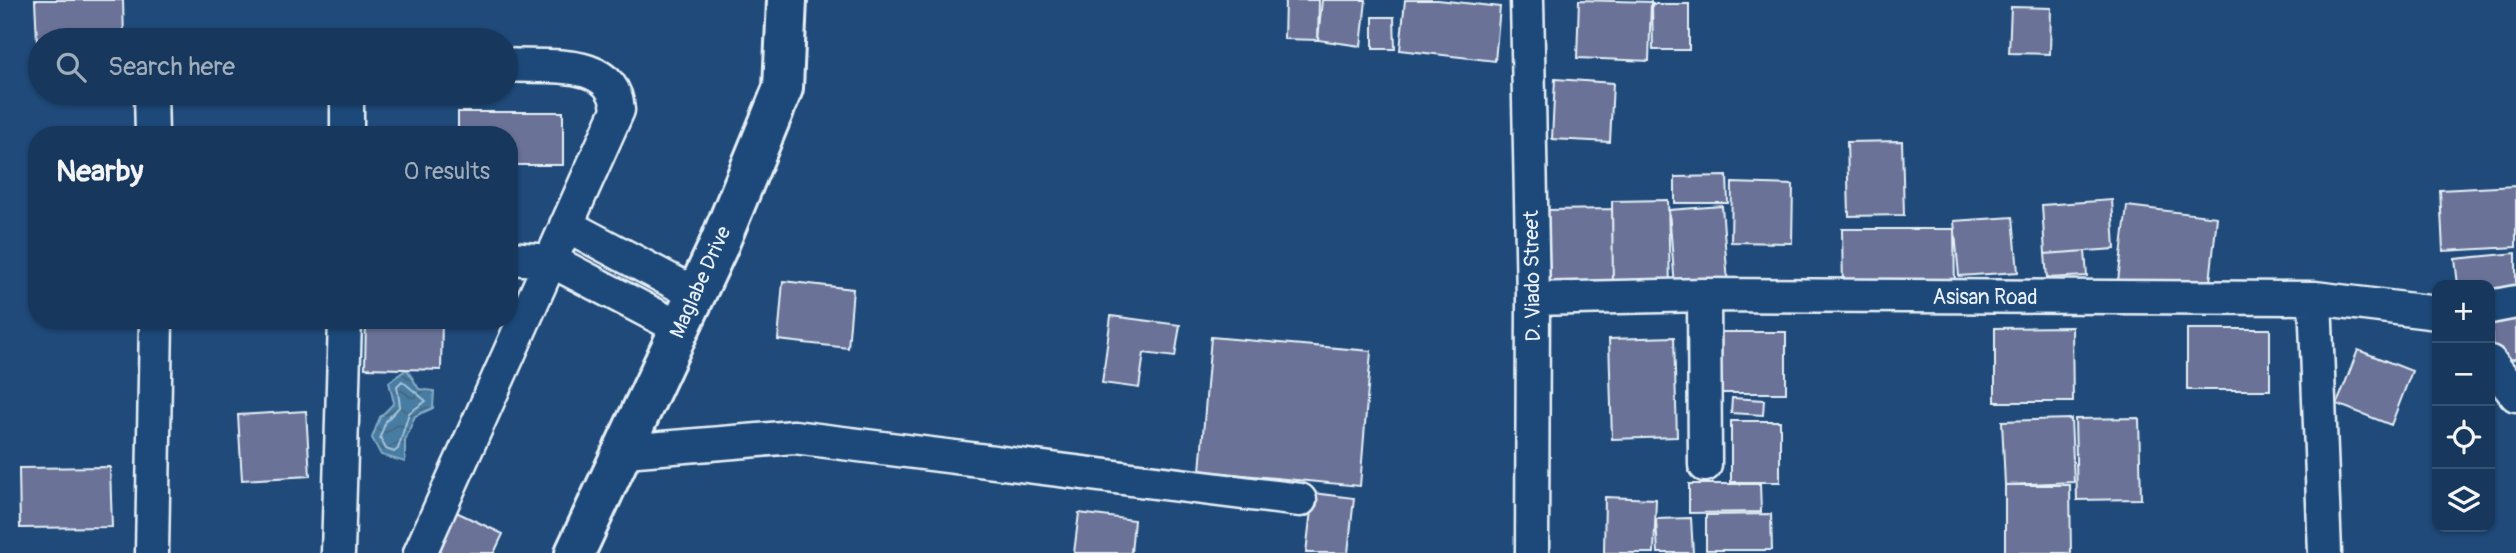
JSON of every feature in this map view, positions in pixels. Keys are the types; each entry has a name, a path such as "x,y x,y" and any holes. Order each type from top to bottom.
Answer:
{"main road":[{"name":"Maglabe Drive","path":"575,553 625,451 696,294 783,88 787,0"}],"street":[{"name":"D. Viado Street","path":"1527,0 1533,299 1532,553"},
{"path":"420,553 618,110 617,92 605,77 588,70 518,66"},
{"path":"151,105 152,126"},
{"path":"347,105 347,126"},
{"path":"566,225 696,294"},
{"path":"518,259 552,261 680,328"},
{"path":"1704,295 1705,465"},
{"name":"Asisan Road","path":"1533,299 1704,295 2315,299 2432,312"},
{"path":"2315,299 2325,553"},
{"path":"2495,306 2516,302"},
{"path":"152,553 156,329"},
{"path":"338,553 345,329"},
{"path":"2495,368 2516,395"},
{"path":"625,451 794,438 1300,500"}],"water":[{"path":"407,369 419,389 434,391 433,408 415,416 405,441 405,462 381,455 372,438 380,417 394,403 389,382"}],"building":[{"path":"35,0 123,0 124,28 36,28"},
{"path":"1285,0 1319,0 1318,40 1284,39"},
{"path":"1322,0 1366,0 1361,46 1318,40"},
{"path":"1405,0 1438,0 1500,7 1495,61 1400,50"},
{"path":"1579,0 1651,2 1649,61 1577,58"},
{"path":"1652,4 1689,4 1689,50 1653,50"},
{"path":"2011,7 2051,8 2050,54 2009,53"},
{"path":"1373,17 1394,17 1395,49 1373,49"},
{"path":"1555,79 1613,83 1610,142 1552,139"},
{"path":"458,112 563,112 563,165 518,165 518,126 458,126"},
{"path":"1902,141 1904,215 1849,216 1847,142"},
{"path":"1727,176 1728,203 1675,203 1675,177"},
{"path":"1732,183 1793,185 1792,243 1731,242"},
{"path":"2516,186 2516,247 2443,251 2440,190"},
{"path":"1668,200 1670,288 1613,285 1612,201"},
{"path":"2112,200 2115,249 2045,254 2042,205"},
{"path":"1722,206 1728,283 1675,288 1669,210"},
{"path":"2127,206 2217,217 2209,291 2118,281"},
{"path":"1612,209 1613,285 1550,286 1548,210"},
{"path":"2013,217 2018,272 1959,276 1954,221"},
{"path":"1842,229 1954,229 1955,290 1843,290"},
{"path":"2085,251 2087,276 2047,278 2045,254"},
{"path":"2516,253 2516,297 2495,299 2495,280 2457,280 2455,259"},
{"path":"783,281 853,289 848,348 778,340"},
{"path":"2516,314 2516,359 2495,360 2495,317"},
{"path":"1111,316 1180,325 1175,357 1144,353 1139,388 1102,383"},
{"path":"2072,327 2073,402 1995,402 1995,328"},
{"path":"366,329 442,329 441,370 365,368"},
{"path":"2187,329 2270,329 2270,390 2187,390"},
{"path":"1715,332 1786,332 1786,393 1716,393"},
{"path":"1211,337 1371,351 1360,486 1200,471"},
{"path":"1674,337 1677,437 1612,439 1609,339"},
{"path":"2358,350 2412,371 2391,425 2337,404"},
{"path":"1732,398 1764,400 1763,415 1731,413"},
{"path":"306,411 310,476 242,480 238,415"},
{"path":"2139,418 2141,499 2077,500 2075,419"},
{"path":"2071,419 2074,482 2005,485 2002,421"},
{"path":"1731,421 1780,421 1780,482 1731,482"},
{"path":"110,467 112,527 20,528 19,468"},
{"path":"1689,484 1760,484 1761,512 1689,513"},
{"path":"2005,485 2070,485 2071,553 2005,553"},
{"path":"1313,493 1354,498 1348,553 1306,553"},
{"path":"1605,497 1656,499 1654,553 1604,553"},
{"path":"454,511 503,534 494,553 434,553"},
{"path":"1079,513 1134,520 1131,553 1074,553"},
{"path":"1771,514 1772,550 1706,550 1706,515"},
{"path":"1691,518 1693,553 1658,553 1656,519"}]}
